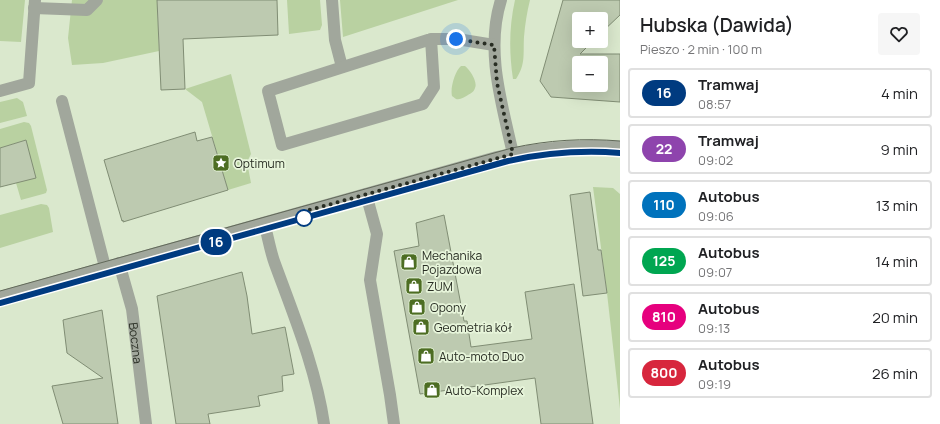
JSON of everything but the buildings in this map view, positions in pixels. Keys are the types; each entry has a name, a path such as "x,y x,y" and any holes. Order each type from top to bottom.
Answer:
{"street":[{"path":"0,91 29,83 35,4 86,10 97,0"},
{"path":"332,0 334,40 342,68"},
{"path":"500,0 495,26 494,45 497,83 513,154"},
{"path":"431,39 434,87 422,104 282,145 268,91 431,39 456,39 494,45"},
{"path":"62,101 105,267"},
{"path":"0,297 513,154 542,148 573,146 620,147"},
{"path":"366,194 377,234 370,280 394,424"},
{"path":"264,223 274,262 289,301 319,392 324,424"},
{"name":"Boczna","path":"119,263 132,310 146,424"}],"green space":[{"path":"0,0 25,0 21,42 0,41"},
{"path":"72,0 157,0 159,51 103,63 72,65 68,38"},
{"path":"287,0 320,0 322,25 320,30 289,34"},
{"path":"340,0 458,0 343,37"},
{"path":"515,0 530,0 525,27 523,64 516,79 513,79 510,40"},
{"path":"461,66 465,66 469,70 476,85 471,93 461,99 456,99 452,96 452,84"},
{"path":"231,74 251,154 247,162 251,183 228,190 202,102 185,89"},
{"path":"17,98 23,102 27,116 0,123 0,102"},
{"path":"24,122 29,123 31,126 47,190 46,193 21,200 16,183 26,140 0,148 0,129"},
{"path":"593,187 613,188 620,194 620,409 607,293"},
{"path":"41,204 47,205 49,208 53,232 0,248 0,215"}],"tram line":[{"path":"0,291 512,148 566,140 620,141"},
{"name":"16","path":"0,303 508,161 535,155 571,152 620,153"},
{"path":"0,303 508,161 564,153 620,153"}],"place":[{"name":"Optimum","path":"221,163"},
{"name":"Mechanika Pojazdowa","path":"409,262"},
{"name":"ZUM","path":"414,286"},
{"name":"Opony","path":"417,307"},
{"name":"Geometria kół","path":"421,327"},
{"name":"Auto-moto Duo","path":"426,356"},
{"name":"Auto-Komplex","path":"432,390"}],"route":[{"path":"304,218 302,212 497,157 513,154 497,83 494,45 456,39"}]}
